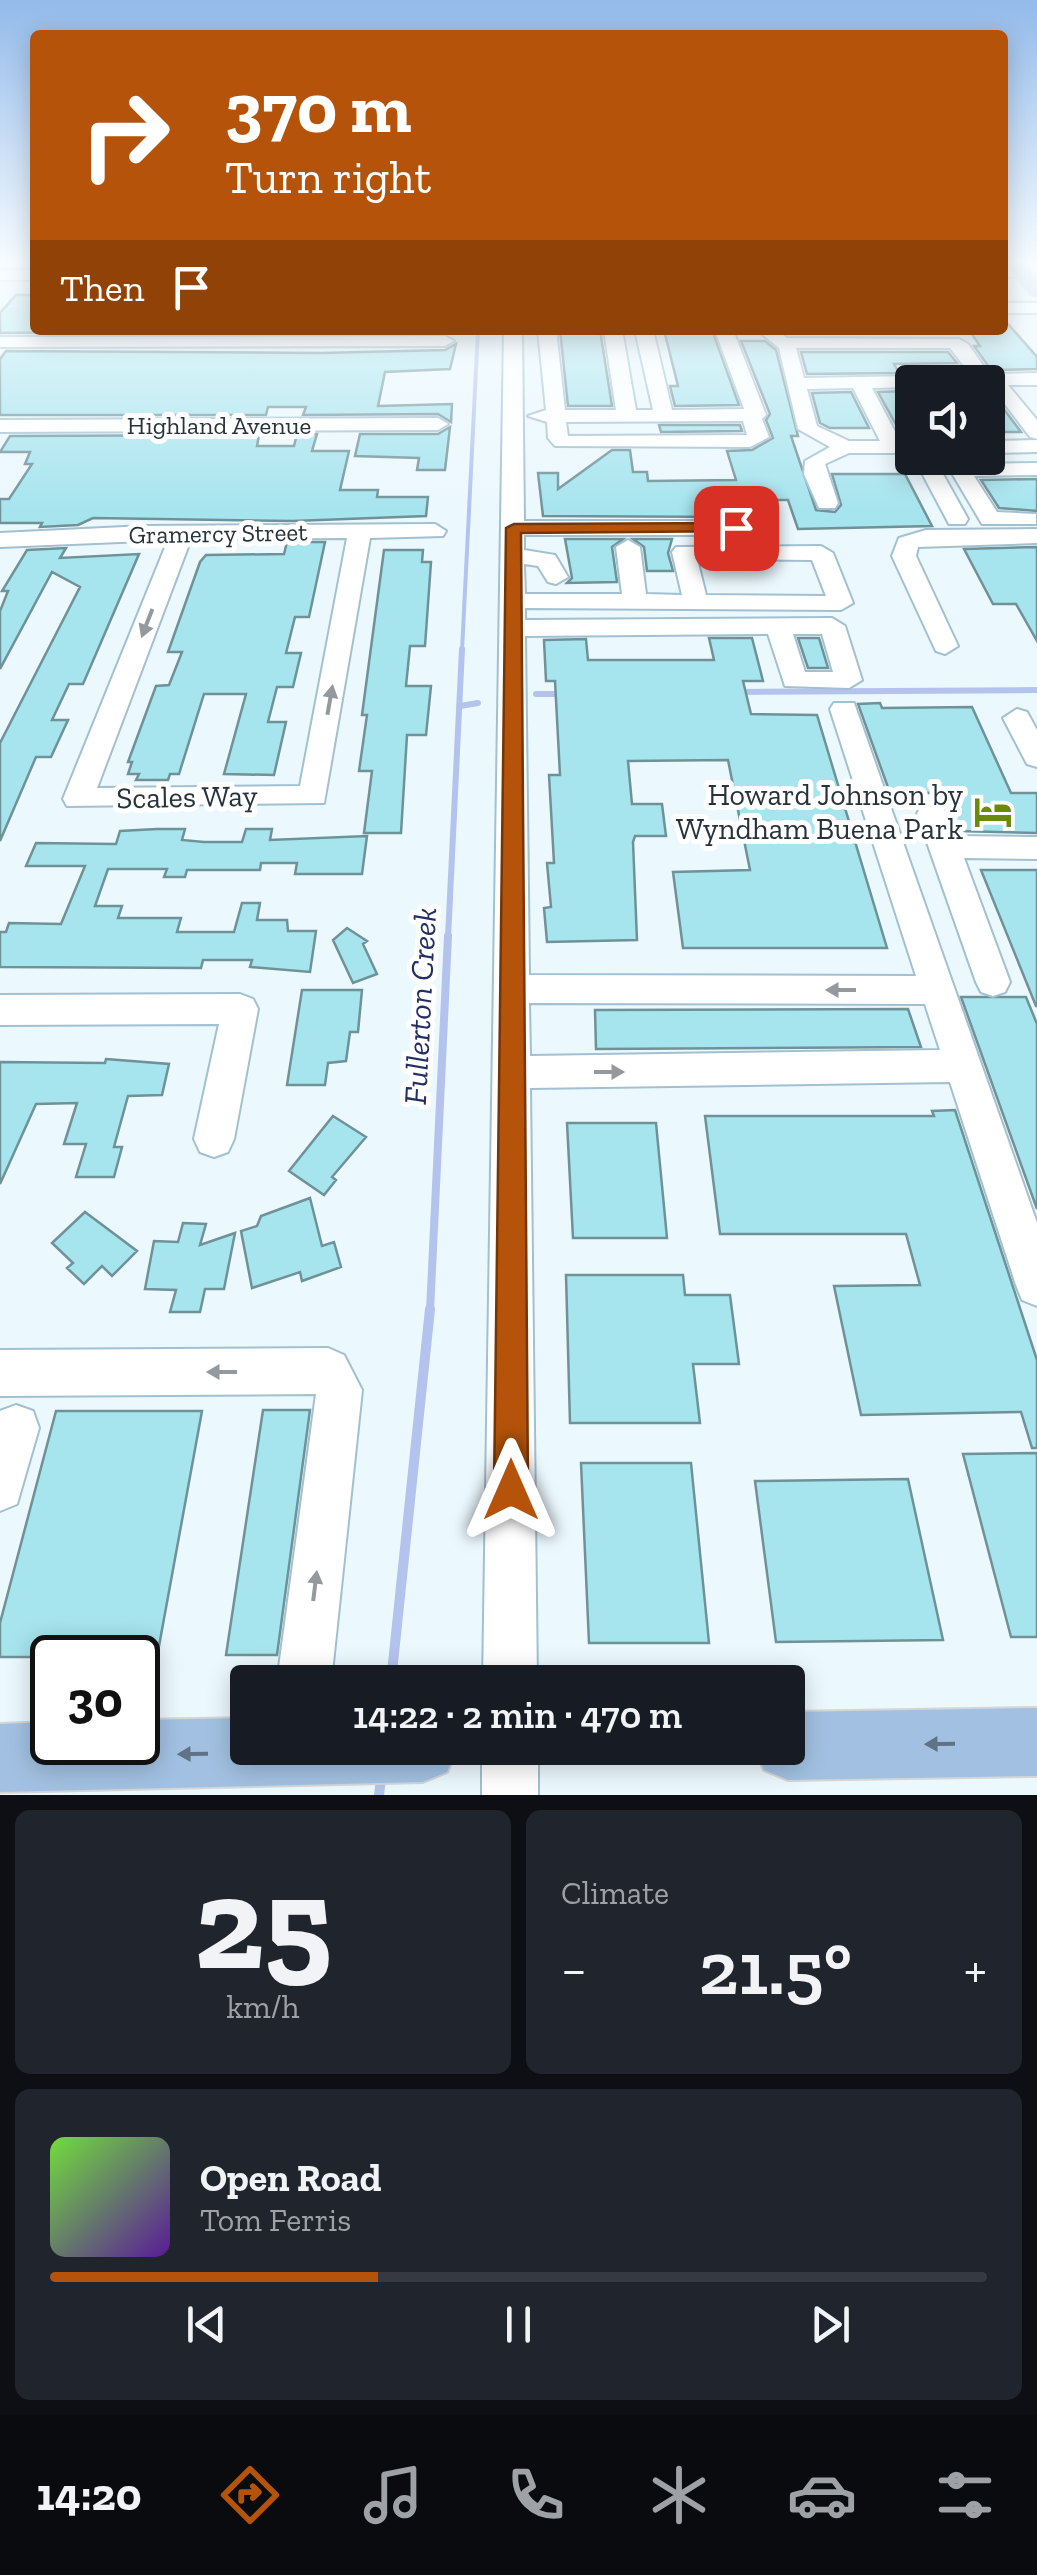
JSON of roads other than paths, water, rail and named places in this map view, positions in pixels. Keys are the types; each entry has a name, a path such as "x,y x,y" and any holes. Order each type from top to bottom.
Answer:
{"main road":[{"path":"805,1746 1037,1742"},
{"path":"0,1758 230,1752"}],"street":[{"path":"548,344 562,442 750,441 758,437 751,416"},
{"path":"614,344 627,416"},
{"path":"647,344 664,416"},
{"path":"513,416 756,415 729,344"},
{"path":"784,344 788,346 808,429 846,447"},
{"path":"913,344 953,344 962,348 976,365"},
{"path":"510,1665 514,542 533,459 513,416 513,348 550,365"},
{"path":"1005,379 1037,378"},
{"path":"797,384 895,382"},
{"path":"860,383 895,435"},
{"path":"1005,402 1036,444"},
{"name":"Highland Avenue","path":"0,426 438,424"},
{"path":"1005,445 1036,444"},
{"path":"827,503 815,461 846,447 895,447"},
{"path":"533,459 704,460"},
{"path":"1005,468 1037,470"},
{"path":"933,475 957,520"},
{"path":"964,475 990,519 1037,519"},
{"path":"514,542 736,528"},
{"name":"Gramercy Street","path":"0,540 182,532 436,531"},
{"name":"Scales Way","path":"182,532 78,798 314,796 360,532"},
{"path":"944,646 904,556 908,543 926,537 1037,536"},
{"path":"514,542 547,560 556,587"},
{"path":"628,547 635,602"},
{"path":"513,614 556,587 635,602 841,603 821,553 684,552 696,602"},
{"path":"513,614 778,626"},
{"path":"844,710 1037,1285"},
{"path":"1017,718 1037,758"},
{"path":"932,814 993,982"},
{"path":"944,847 1037,848"},
{"path":"512,988 938,990"},
{"path":"0,1010 240,1008 214,1139"},
{"path":"512,1072 964,1066"},
{"path":"0,1373 328,1371 339,1390 306,1665"},
{"path":"0,1487 16,1428"},
{"path":"510,1765 510,1795"}],"waterway":[{"name":"Fullerton Creek","path":"462,651 477,344"},
{"name":"Fullerton Creek","path":"448,938 462,649"},
{"path":"738,692 1037,690"},
{"path":"536,694 561,694"},
{"path":"460,706 478,703"},
{"name":"Fullerton Creek","path":"430,1311 448,936"},
{"name":"Fullerton Creek","path":"393,1665 430,1309"},
{"name":"Fullerton Creek","path":"379,1795 381,1779"}],"place":[{"name":"Howard Johnson by Wyndham Buena Park","path":"993,812"}]}
